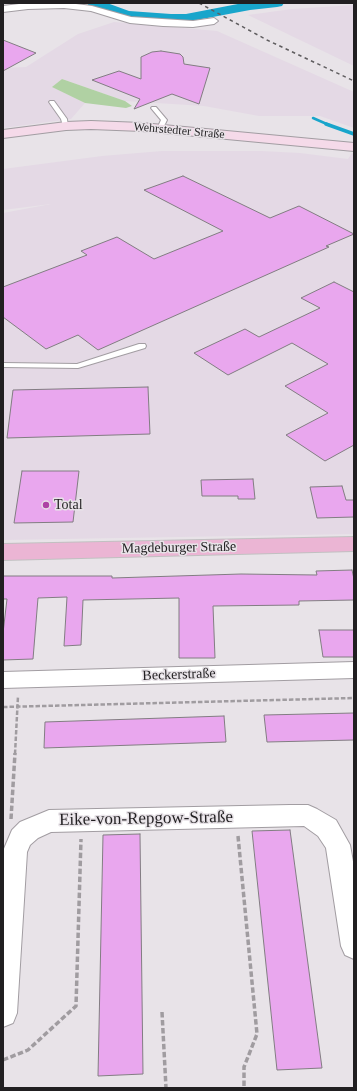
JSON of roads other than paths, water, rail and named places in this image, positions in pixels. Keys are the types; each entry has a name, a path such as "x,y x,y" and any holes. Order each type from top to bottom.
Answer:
{"main road":[{"name":"Magdeburger Straße","path":"3,552 354,544"}],"street":[{"path":"3,9 30,4 64,5 92,9 130,20 193,24 214,21"},
{"name":"Wehrstedter Straße","path":"3,134 66,126 91,125 160,129 354,147"},
{"name":"Beckerstraße","path":"11,679 354,670"},
{"name":"Eike-von-Repgow-Straße","path":"3,1013 15,852 21,838 29,830 49,821 290,815 308,816 327,828 338,845 354,946"}],"lane":[{"path":"52,102 64,119 66,126"},
{"path":"154,108 164,120 160,129"},
{"path":"3,365 78,366 142,346"}],"waterway":[{"path":"94,3 127,15 171,18 186,18 250,6 277,3"},
{"path":"313,118 329,125"},
{"path":"326,124 354,134"}],"railway":[{"path":"199,3 267,40 354,81"}],"place":[{"name":"Total","path":"46,505"}]}
